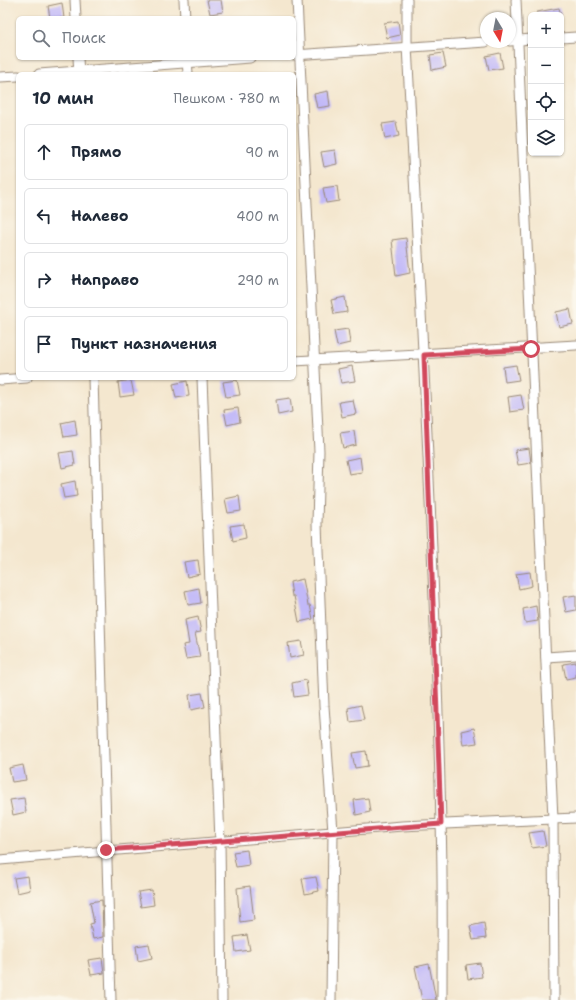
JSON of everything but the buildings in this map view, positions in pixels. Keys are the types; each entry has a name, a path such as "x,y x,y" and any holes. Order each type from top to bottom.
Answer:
{"street":[{"path":"75,0 76,16"},
{"path":"184,0 185,16"},
{"path":"297,0 296,54 319,451 316,524 323,698 333,832 331,1000"},
{"path":"407,0 407,46 424,355 441,824 442,1000"},
{"path":"515,12 516,0"},
{"path":"564,38 576,37"},
{"path":"516,40 528,39"},
{"path":"296,54 480,42"},
{"path":"514,48 531,349 553,819 554,1000"},
{"path":"78,60 79,72 187,60 188,72"},
{"path":"0,77 16,76"},
{"path":"296,361 531,349 576,345"},
{"path":"0,380 16,379"},
{"path":"94,380 111,1000"},
{"path":"202,380 220,841 222,1000"},
{"path":"546,657 576,655"},
{"path":"0,860 106,850 441,824 576,818"}],"route":[{"path":"106,850 441,824 424,355 531,349"}]}
